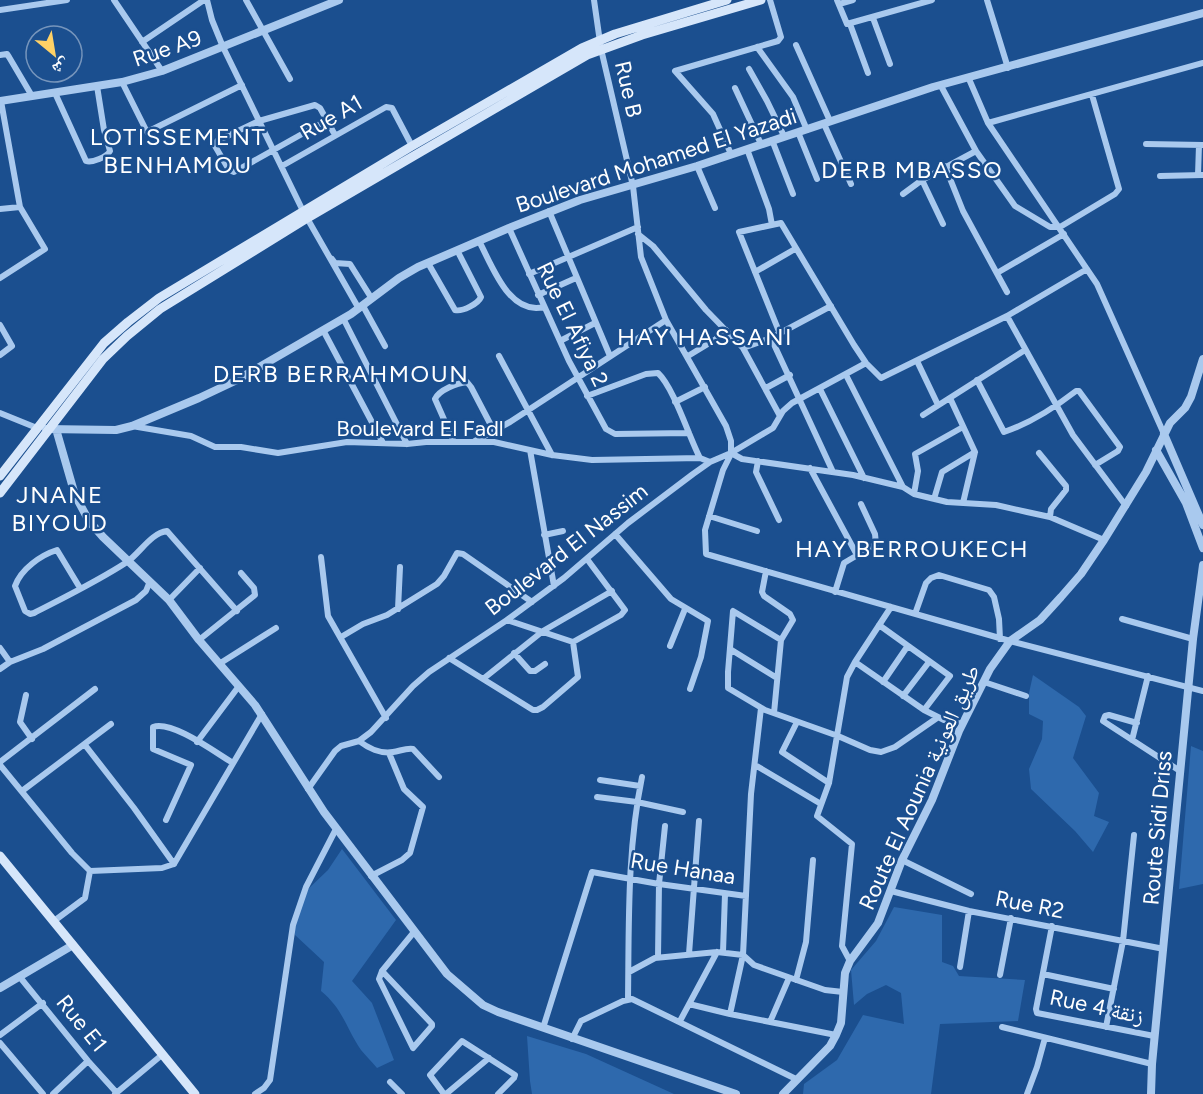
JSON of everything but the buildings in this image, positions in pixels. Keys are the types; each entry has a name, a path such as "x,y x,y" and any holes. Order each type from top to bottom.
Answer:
{"main road":[{"path":"0,493 113,349 149,317 412,146 572,53 727,0"},
{"path":"0,476 104,344 159,298 498,106 601,44 642,35 761,0"},
{"path":"0,856 195,1094"}],"street":[{"path":"0,10 67,0"},
{"path":"114,0 162,71"},
{"path":"142,42 206,0 223,47 306,216 385,346"},
{"path":"246,0 290,79"},
{"name":"Rue A9","path":"1,101 122,82 162,71 339,0"},
{"name":"Rue B","path":"594,0 601,44 633,186 641,257 666,320 726,426 731,441 731,453"},
{"path":"731,154 713,114 675,71 778,40 781,37 770,0"},
{"path":"853,0 838,2 845,23 850,24 873,18 932,0"},
{"path":"987,0 1008,68"},
{"name":"Boulevard Mohamed El Yazadi","path":"37,428 103,431 132,426 230,384 361,307 399,278 428,262 549,211 697,166 865,108 1203,13"},
{"path":"873,18 890,64"},
{"path":"850,24 868,73"},
{"path":"796,45 851,184"},
{"path":"757,46 793,97 817,179"},
{"path":"0,55 7,54 32,96"},
{"path":"988,123 1203,63"},
{"path":"749,69 784,136"},
{"path":"969,79 988,123 1096,284 1203,525"},
{"path":"122,82 147,132 242,85"},
{"path":"55,93 86,161 90,162 108,155 110,151 97,86"},
{"path":"942,86 976,151 1015,206 1050,227 1059,227 1115,194 1119,189 1092,95"},
{"path":"735,88 761,144"},
{"path":"0,278 45,249 20,207 1,101"},
{"path":"327,120 274,151 231,172 215,146 217,141 259,121 318,106 327,120 335,135"},
{"name":"Rue A1","path":"282,166 389,106 394,111 412,146"},
{"path":"772,140 793,194"},
{"path":"1146,144 1201,145 1200,175 1160,176"},
{"path":"747,149 769,209 772,225"},
{"path":"903,194 945,166 976,151"},
{"path":"697,166 715,208"},
{"path":"945,166 963,211 1007,292"},
{"path":"922,180 943,224"},
{"path":"0,209 20,207"},
{"path":"549,211 610,356"},
{"path":"306,216 334,262 350,264 372,299"},
{"path":"780,334 739,232 782,224 795,249 866,363 881,378 1007,316 1087,269"},
{"name":"Rue El Afiya 2","path":"509,228 578,378 603,425 610,433 689,433"},
{"path":"529,274 638,230 706,310 743,348 780,416"},
{"path":"997,273 1064,234"},
{"path":"479,241 509,294 529,308 544,307"},
{"path":"755,272 795,249"},
{"path":"428,262 455,310 461,311 479,302 481,297 457,250"},
{"path":"538,295 576,278"},
{"path":"743,348 780,334 831,306"},
{"path":"1007,316 1073,435 1126,506"},
{"path":"343,318 407,444"},
{"path":"472,442 528,410 666,320"},
{"path":"560,341 596,323"},
{"path":"0,325 12,346 0,355"},
{"path":"323,330 383,443"},
{"path":"688,356 726,330"},
{"path":"771,338 833,472"},
{"path":"923,415 1025,350"},
{"path":"499,356 552,455"},
{"path":"1203,359 1191,397 1185,408 1170,423 1156,450 1193,518 1203,548"},
{"path":"917,361 938,405"},
{"name":"Boulevard El Nassim","path":"308,789 338,748 359,741 371,732 413,686 449,658 554,586 615,534 710,462 731,453 773,428 786,407 866,363"},
{"path":"587,396 656,372 661,375 675,402 700,458"},
{"path":"766,388 790,375"},
{"path":"846,375 903,487"},
{"path":"977,380 1004,432 1057,406 1079,391 1119,443 1118,452 1095,465"},
{"path":"454,442 435,399 439,393 461,382 467,382 471,387 494,431"},
{"path":"675,402 705,387"},
{"path":"820,389 864,478"},
{"path":"950,398 975,452 963,503"},
{"path":"0,413 37,428"},
{"name":"Boulevard El Fadl","path":"132,426 191,436 215,447 241,447 278,453 346,442 407,444 472,442 503,443 552,455 603,460 700,458 710,462"},
{"path":"914,494 918,471 915,454 963,427"},
{"path":"52,429 81,507 103,537 169,600 199,640 262,714 308,789 336,829 447,974 483,1005 498,1012 736,1094"},
{"path":"530,450 554,586"},
{"name":"Route El Aounia طريق العونية","path":"783,1094 830,1046 836,1035 841,1023 845,973 850,961 879,923 902,860 932,800 963,723 984,682 1010,641 1040,620 1081,574 1126,506 1156,450"},
{"path":"934,500 942,472 975,452"},
{"path":"1104,540 1050,517 996,505 934,500 914,494 903,487 833,472 738,458 731,453 723,470 705,530 706,554 1000,639 1203,691"},
{"path":"1039,453 1066,486 1066,490 1051,509 1050,517"},
{"path":"759,461 756,472 779,520"},
{"path":"810,468 857,555"},
{"path":"1147,470 1160,468 1168,470"},
{"path":"835,592 844,563 870,549 877,541 861,504"},
{"path":"709,516 757,531"},
{"path":"80,588 57,550 33,563 21,575 15,586 25,611 30,614 80,588 129,561 157,535 167,531 237,611"},
{"path":"544,535 562,531"},
{"path":"615,534 664,592 685,609 709,623 690,689"},
{"path":"341,637 363,624 398,609 440,582 455,555 460,553 532,602"},
{"path":"321,557 327,613 386,718"},
{"path":"573,642 624,612 623,606 587,559"},
{"name":"Route Sidi Driss","path":"1151,1094 1154,1036 1192,639 1203,565"},
{"path":"398,609 400,567"},
{"path":"169,600 200,568"},
{"path":"766,572 761,588 764,596 790,614 793,622 781,640 774,713"},
{"path":"199,640 252,598 255,592 241,573"},
{"path":"915,614 927,583 931,578 939,575 990,590 999,619 1000,639"},
{"path":"0,669 130,603 146,591 150,581"},
{"path":"483,679 543,631 612,591"},
{"path":"850,961 842,946 852,847 849,842 818,818 829,783 847,677 891,607"},
{"path":"670,646 685,609"},
{"path":"781,640 733,611 729,688 761,708 870,750 881,752 896,747 937,718"},
{"path":"507,620 573,642"},
{"path":"1122,620 1192,639"},
{"path":"879,626 950,676 924,710"},
{"path":"219,664 276,628"},
{"path":"449,658 533,710 540,710 578,677 573,642"},
{"path":"883,682 907,647"},
{"path":"0,648 10,662"},
{"path":"730,649 777,678"},
{"path":"514,653 530,671 535,671 545,664"},
{"path":"855,662 937,718 963,723"},
{"path":"903,696 929,662"},
{"path":"1132,740 1148,676"},
{"path":"984,682 1026,696"},
{"path":"197,741 239,686"},
{"path":"95,688 0,763 72,853 90,871 162,868 174,864 262,714"},
{"path":"26,695 20,722 32,739"},
{"path":"746,896 751,794 761,708"},
{"path":"1137,723 1109,716 1106,716 1103,721 1180,771"},
{"path":"797,722 782,752 829,783"},
{"path":"22,791 85,746 111,724"},
{"path":"166,820 191,765 153,748 152,729 158,725 170,727 233,763"},
{"path":"359,741 368,748 388,753 413,749 439,777"},
{"path":"85,746 174,864"},
{"path":"371,876 402,860 410,852 423,810 423,807 404,789 388,753"},
{"path":"755,765 821,804"},
{"path":"628,999 630,877 637,802 642,777"},
{"path":"600,780 640,786"},
{"path":"597,797 637,802 683,812"},
{"path":"689,954 699,820"},
{"path":"658,957 659,884 665,825"},
{"path":"255,1094 270,1080 293,925 299,903 336,829"},
{"path":"1106,1027 1123,941 1134,835"},
{"path":"770,1022 793,979 806,942 813,860"},
{"path":"902,860 970,894"},
{"path":"54,921 85,898 90,871"},
{"name":"Rue Hanaa","path":"543,1028 592,872 746,896 743,955 730,1014"},
{"name":"Rue R2","path":"891,891 969,911 1164,949"},
{"path":"680,1021 720,952 725,894"},
{"path":"960,967 969,911"},
{"path":"1000,975 1011,918"},
{"path":"1052,926 1042,974 1114,988"},
{"path":"382,971 432,1024 413,1048 380,981 382,971 414,932"},
{"path":"0,988 73,945"},
{"path":"629,972 653,958 720,952 743,955 754,965 831,991 843,992"},
{"name":"Rue 4 زنقة","path":"1042,974 1036,1009 1039,1014 1154,1036"},
{"name":"Rue E1","path":"19,976 115,1093"},
{"path":"572,1039 581,1021 628,999 636,1000 796,1079"},
{"path":"0,1035 43,1003"},
{"path":"689,1004 836,1035"},
{"path":"1002,1027 1152,1064"},
{"path":"1027,1094 1045,1038"},
{"path":"489,1058 445,1094 429,1076 460,1042 489,1058 515,1075 498,1094"},
{"path":"0,1044 43,1094"},
{"path":"115,1093 163,1054"},
{"path":"53,1094 88,1061"},
{"path":"390,1082 402,1094"}],"shaded area":[{"path":"1033,675 1079,707 1086,716 1073,758 1099,793 1094,816 1109,822 1093,852 1075,831 1031,789 1029,769 1042,739 1043,721 1029,714 1029,693"},
{"path":"1191,746 1203,751 1203,884 1179,889"},
{"path":"342,849 396,920 352,981 372,1003 394,1060 377,1068 361,1050 344,1019 321,991 324,962 295,935 295,918 305,892 328,870"},
{"path":"894,907 942,915 942,962 953,966 959,976 1025,980 1018,1021 940,1024 931,1094 803,1094 804,1084 837,1060 863,1015 904,1024 901,993 886,985 867,994 854,1005 851,970 876,941"},
{"path":"527,1036 586,1054 674,1094 532,1094"}],"district":[{"name":"LOTISSEMENT BENHAMOU","path":"178,151"},
{"name":"DERB MBASSO","path":"912,170"},
{"name":"HAY HASSANI","path":"705,337"},
{"name":"DERB BERRAHMOUN","path":"341,374"},
{"name":"JNANE BIYOUD","path":"60,509"},
{"name":"HAY BERROUKECH","path":"912,549"}]}
